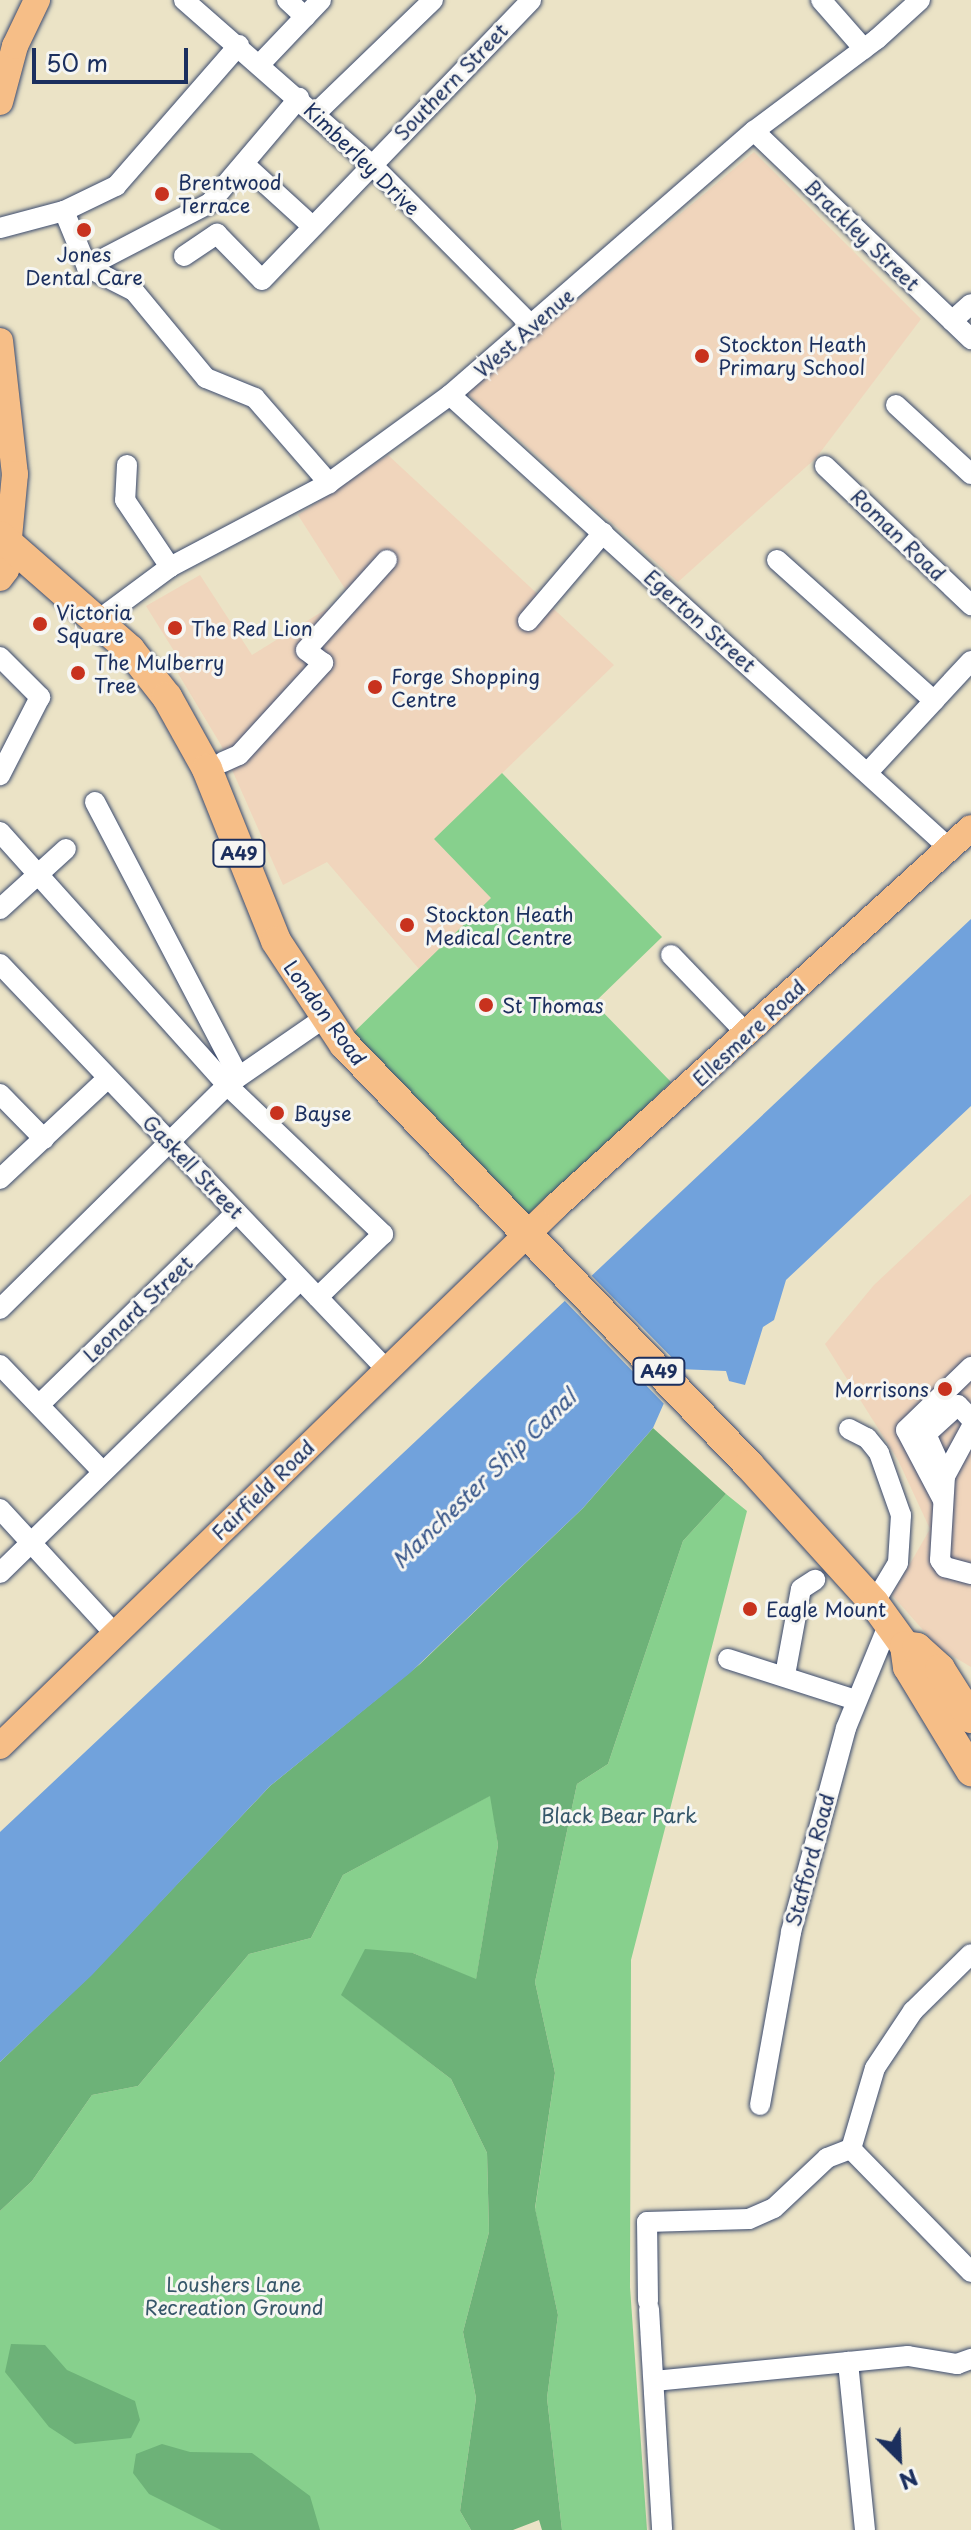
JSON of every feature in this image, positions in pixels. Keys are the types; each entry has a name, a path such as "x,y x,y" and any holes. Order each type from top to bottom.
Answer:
{"highway":[{"name":"London Road","path":"3,543 130,650 179,717 207,769 259,906 290,969 324,1018 385,1092 525,1235"},
{"name":"A49","path":"525,1235 749,1465 889,1624 940,1669 962,1721 971,1771"}],"main road":[{"path":"0,102 15,46 37,0"},
{"path":"0,341 15,474 0,578"},
{"name":"Ellesmere Road","path":"525,1235 971,828"},
{"name":"Fairfield Road","path":"0,1746 525,1235"}],"street":[{"name":"Kimberley Drive","path":"184,0 261,63 372,165 532,326"},
{"path":"287,0 305,17"},
{"path":"261,63 321,0"},
{"path":"315,114 433,0"},
{"name":"Southern Street","path":"184,256 217,234 262,280 531,0"},
{"path":"821,0 864,49"},
{"name":"West Avenue","path":"97,621 170,567 329,483 450,395 754,131 864,49 920,0"},
{"path":"0,228 64,211 126,178 239,45"},
{"path":"87,267 210,203 299,98"},
{"name":"Brackley Street","path":"754,131 971,339"},
{"path":"244,164 313,227"},
{"path":"64,211 87,267 134,291 206,378 255,398 329,483"},
{"path":"952,321 971,304"},
{"name":"Egerton Street","path":"450,395 869,771 949,848"},
{"path":"896,405 971,474"},
{"path":"127,465 125,500 170,567"},
{"name":"Roman Road","path":"825,466 971,605"},
{"path":"528,621 603,533"},
{"path":"223,762 239,755 323,663 306,650 387,560"},
{"path":"777,560 934,701"},
{"path":"0,657 40,697 0,775"},
{"path":"869,771 971,661"},
{"path":"95,802 233,1081"},
{"path":"0,832 233,1081 383,1234 318,1297"},
{"path":"0,909 66,849"},
{"path":"671,955 747,1034"},
{"name":"Gaskell Street","path":"0,964 387,1370"},
{"path":"0,1309 233,1081 324,1018"},
{"path":"0,1179 108,1078"},
{"path":"0,1094 44,1139"},
{"name":"Leonard Street","path":"39,1405 236,1213"},
{"path":"0,1573 101,1470 300,1280"},
{"path":"0,1365 101,1470"},
{"path":"943,1500 906,1430 971,1367"},
{"path":"945,1476 926,1434 958,1405 971,1419"},
{"path":"971,1428 945,1476 940,1560 945,1567 971,1574"},
{"name":"Stafford Road","path":"760,2105 791,1932 856,1700 889,1624 898,1563 901,1515 879,1453 867,1438 849,1429"},
{"path":"0,1509 115,1634"},
{"path":"785,1675 801,1589 815,1580"},
{"path":"728,1659 856,1700"},
{"path":"851,2149 875,2068 913,2011 951,1967 971,1954"},
{"path":"662,2530 648,2305 647,2222 749,2219 774,2208 827,2158 851,2149"},
{"path":"851,2149 971,2272"},
{"path":"654,2381 908,2356 957,2364 971,2359"},
{"path":"848,2362 865,2530"}],"shaded area":[{"name":"Stockton Heath Primary School","path":"754,152 921,319 816,458 678,582 467,393"},
{"path":"388,455 614,665 434,839 492,898 419,969 327,862 283,885 221,745 173,665 179,659 146,606 200,575 252,655 349,595 298,515"},
{"path":"971,1194 971,1667 939,1648 892,1595 930,1529 898,1460 825,1344 874,1285"}],"green space":[{"path":"502,773 662,937 594,1003 671,1082 524,1225 345,1041 491,898 434,839"},
{"path":"653,1428 726,1494 683,1541 608,1764 577,1784 535,1982 555,2073 535,2208 558,2315 547,2398 562,2530 542,2530 539,2520 513,2530 471,2530 460,2511 476,2398 463,2332 489,2232 487,2153 451,2079 341,1995 365,1949 413,1953 476,1979 498,1845 490,1796 343,1875 311,1938 249,1954 138,2086 92,2095 32,2181 0,2211 0,2062 92,1974 270,1786 420,1664 583,1508"},
{"name":"Black Bear Park","path":"726,1494 747,1511 631,1960 630,2287 647,2530 562,2530 547,2398 558,2315 535,2209 555,2073 535,1982 577,1784 608,1764 683,1541"},
{"name":"Loushers Lane Recreation Ground","path":"491,1795 498,1845 476,1980 413,1953 342,1995 451,2079 487,2153 489,2232 463,2332 476,2398 460,2511 471,2530 0,2530 0,2211 32,2181 92,2095 138,2086 249,1954 311,1938 343,1875"},
{"path":"11,2344 45,2345 67,2370 135,2401 140,2420 131,2438 75,2444 49,2427 5,2372"},
{"path":"162,2444 190,2452 252,2453 310,2496 320,2530 221,2530 149,2494 133,2473 136,2454"}],"water":[{"name":"Manchester Ship Canal","path":"971,919 971,1106 786,1280 774,1320 763,1327 745,1385 729,1381 726,1371 679,1369 653,1428 583,1508 410,1673 270,1786 92,1975 0,2062 0,1832"}],"pier":[{"path":"589,1273 687,1373 681,1373 667,1407 562,1298"}],"place":[{"name":"Brentwood Terrace","path":"162,194"},
{"name":"Jones Dental Care","path":"84,230"},
{"name":"Stockton Heath Primary School","path":"702,356"},
{"name":"Victoria Square","path":"40,624"},
{"name":"The Red Lion","path":"175,628"},
{"name":"The Mulberry Tree","path":"78,673"},
{"name":"Forge Shopping Centre","path":"375,687"},
{"name":"Stockton Heath Medical Centre","path":"407,925"},
{"name":"St Thomas","path":"486,1005"},
{"name":"Bayse","path":"277,1113"},
{"name":"Morrisons","path":"945,1389"},
{"name":"Eagle Mount","path":"750,1609"}]}
